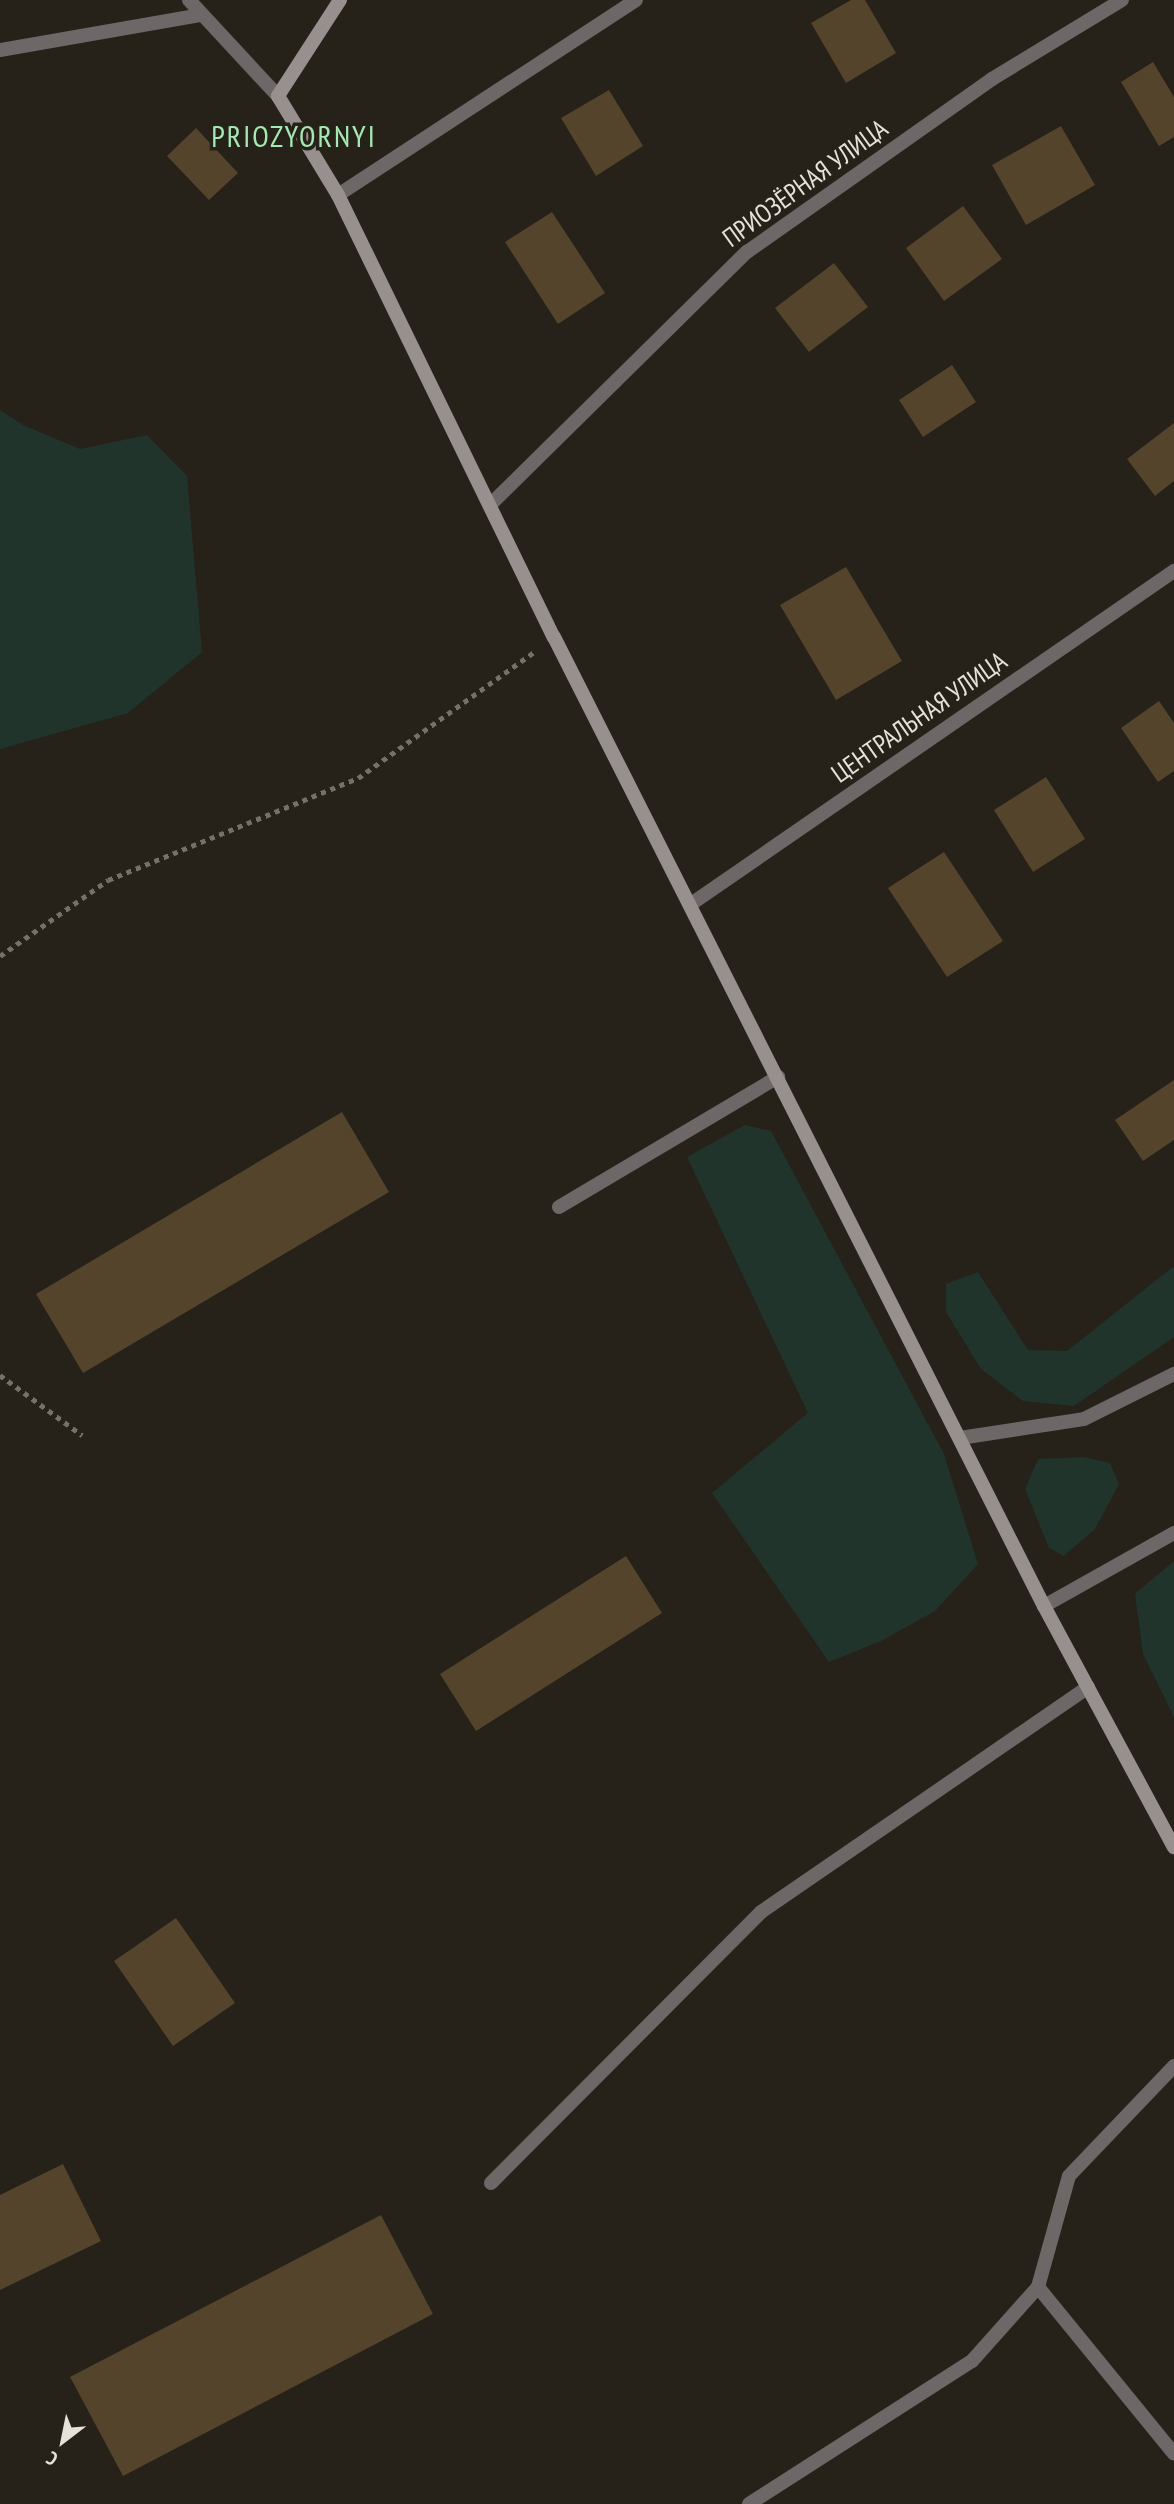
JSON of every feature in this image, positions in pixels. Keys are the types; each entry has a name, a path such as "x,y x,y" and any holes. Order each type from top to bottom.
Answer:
{"street":[{"path":"189,0 200,15 278,96 338,195 554,637 1044,1606 1174,1847"},
{"path":"278,96 340,0"},
{"path":"338,195 636,0"},
{"name":"ПРИОЗЁРНАЯ УЛИЦА","path":"490,505 747,251 992,79 1122,0"},
{"path":"0,50 200,15"},
{"name":"ЦЕНТРАЛЬНАЯ УЛИЦА","path":"691,904 1174,571"},
{"path":"559,1207 778,1077"},
{"path":"960,1438 1084,1419 1174,1374"},
{"path":"1044,1606 1174,1533"},
{"path":"491,2183 761,1912 1088,1687"},
{"path":"749,2504 972,2361 1038,2287 1069,2176 1174,2066"},
{"path":"1038,2287 1174,2454"}],"path":[{"path":"0,956 108,880 358,778 554,637"},
{"path":"0,1375 82,1435"}],"green space":[{"path":"0,410 23,425 80,449 147,435 187,476 202,652 128,713 0,749"},
{"path":"745,1125 771,1131 944,1454 978,1564 935,1611 881,1641 829,1662 712,1493 808,1413 687,1157"},
{"path":"1174,1266 1174,1337 1074,1406 1023,1401 981,1369 946,1312 946,1284 978,1272 1028,1350 1067,1351"},
{"path":"1084,1457 1110,1463 1119,1484 1095,1529 1064,1556 1049,1548 1025,1489 1038,1459"},
{"path":"1174,1561 1174,1717 1143,1654 1135,1594"}],"building":[{"path":"851,0 865,0 896,53 846,83 811,23"},
{"path":"1153,62 1174,97 1174,137 1159,146 1121,82"},
{"path":"609,90 643,146 596,176 561,118"},
{"path":"1061,126 1095,185 1026,225 992,165"},
{"path":"196,128 238,173 209,200 167,156"},
{"path":"963,206 1002,259 944,301 906,248"},
{"path":"552,212 605,293 558,324 505,242"},
{"path":"834,263 868,307 809,352 775,308"},
{"path":"952,365 976,402 923,437 899,400"},
{"path":"1174,423 1174,481 1155,496 1127,459"},
{"path":"846,567 902,661 836,700 780,605"},
{"path":"1159,701 1174,723 1174,771 1158,782 1121,728"},
{"path":"1046,777 1085,839 1033,872 994,810"},
{"path":"944,852 1003,941 947,977 888,888"},
{"path":"1174,1080 1174,1140 1143,1161 1115,1120"},
{"path":"342,1112 389,1192 83,1373 36,1294"},
{"path":"626,1556 662,1613 476,1731 440,1674"},
{"path":"176,1918 235,2003 173,2046 114,1961"},
{"path":"63,2164 101,2241 0,2290 0,2195"},
{"path":"381,2215 433,2314 123,2476 70,2377"}],"district":[{"name":"PRIOZYORNYI","path":"294,136"}]}
